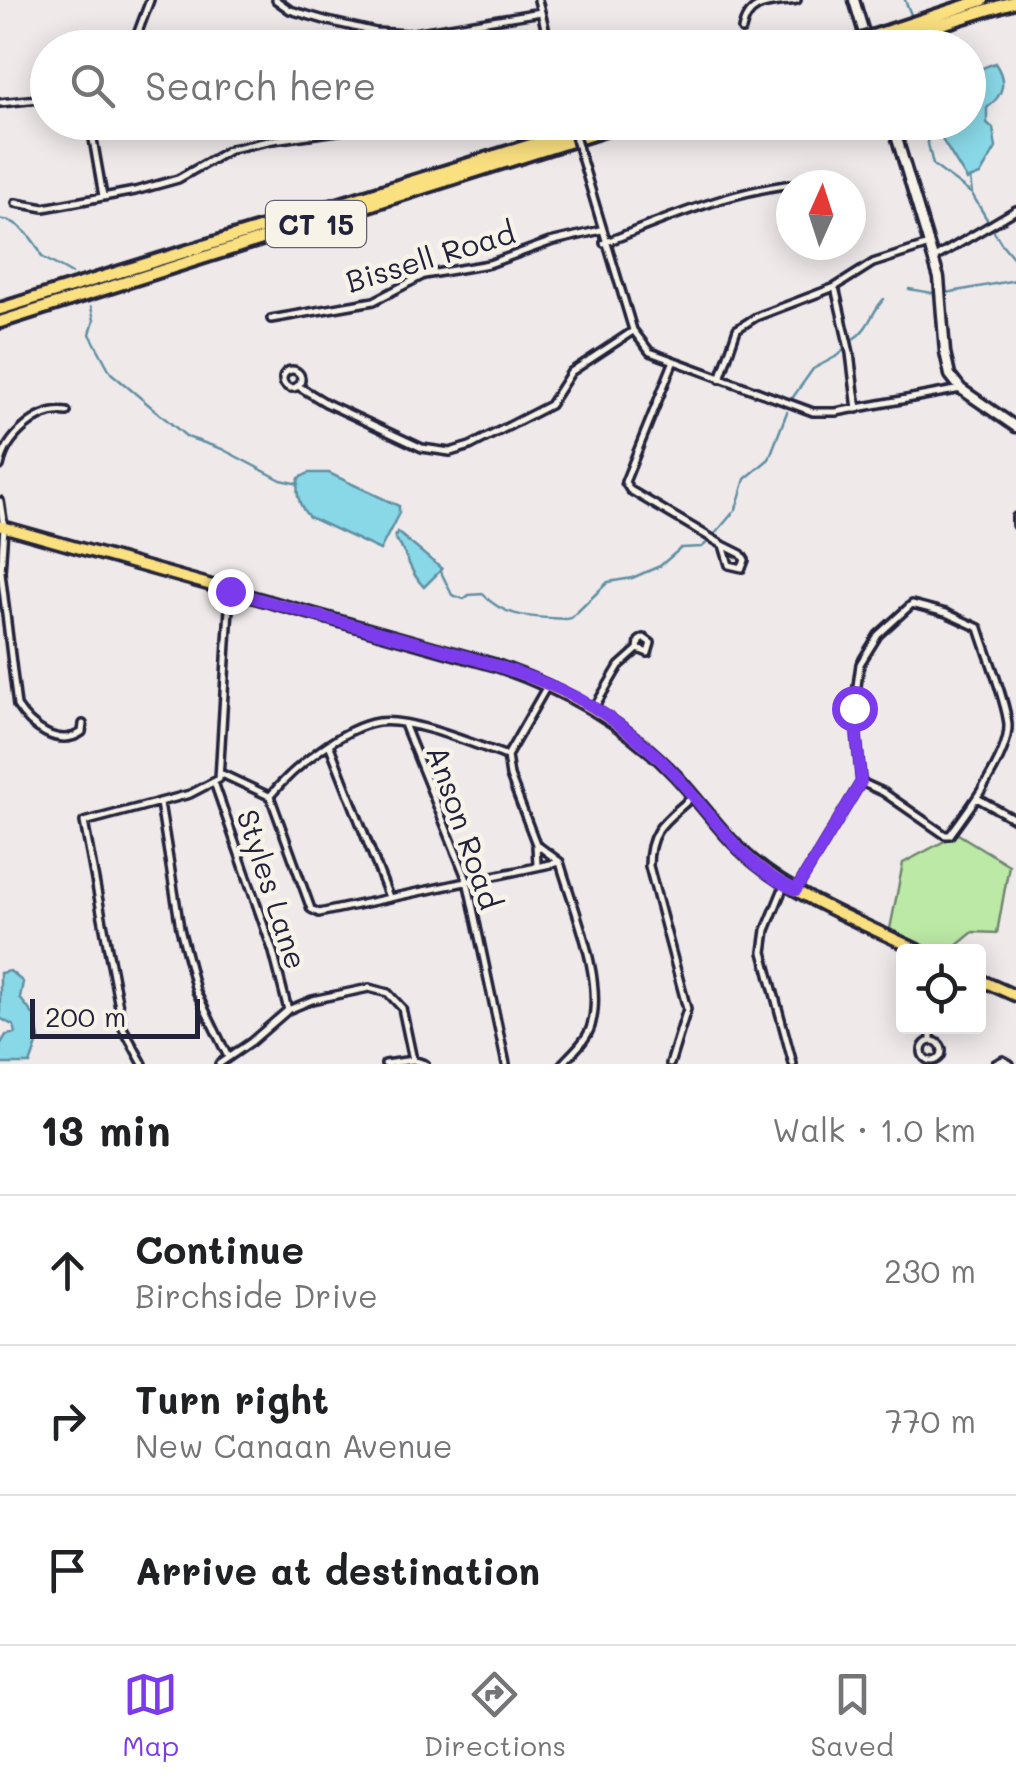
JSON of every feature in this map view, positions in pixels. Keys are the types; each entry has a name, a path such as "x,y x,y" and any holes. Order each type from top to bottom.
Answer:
{"highway":[{"path":"936,21 983,0"},
{"path":"906,30 1016,2"},
{"name":"CT 15","path":"0,309 547,140"},
{"name":"CT 15","path":"0,322 574,140"}],"main road":[{"path":"2,527 548,683 594,708 654,754 748,856 784,886 906,944"},
{"path":"986,982 1016,996"}],"street":[{"path":"139,30 150,0"},
{"path":"276,0 290,10 367,30"},
{"path":"538,0 546,30"},
{"path":"742,30 745,15 753,8 797,0"},
{"path":"854,0 865,30"},
{"path":"432,30 541,12"},
{"path":"0,104 30,100"},
{"path":"93,140 104,196"},
{"path":"16,203 44,208 178,179 231,149 273,140"},
{"path":"576,140 633,330 650,352 803,410 823,413 961,389"},
{"path":"897,140 940,285 946,359 953,380 1016,427"},
{"path":"604,242 709,203 776,189"},
{"path":"933,259 1016,210"},
{"name":"Bissell Road","path":"271,319 374,301 424,275 489,264 550,242 601,230"},
{"path":"720,379 737,329 756,317 835,287 873,262 929,246"},
{"path":"835,287 857,408"},
{"path":"298,386 422,448 450,452 470,446 550,405 571,372 633,330"},
{"path":"673,362 624,480 630,490 741,554 745,560 742,568 729,565 723,545"},
{"path":"0,466 2,454 21,430 54,410 68,412"},
{"path":"0,501 1,572 17,706 26,721 61,738 75,737 82,732 83,724"},
{"path":"1016,517 1016,526"},
{"path":"143,1064 123,1028 84,822 160,802 214,783 222,774 230,591"},
{"path":"796,890 861,782 854,708 860,664 878,635 912,604 979,628 1008,724 1005,743 977,798 950,835 884,792 861,782"},
{"path":"594,708 618,666 638,649"},
{"path":"537,866 536,844 506,756 548,683"},
{"path":"270,796 329,744 378,722 404,724 506,756"},
{"name":"Anson Road","path":"404,724 467,880 506,1064"},
{"path":"329,744 389,897"},
{"path":"222,774 270,796 311,909 319,914 560,862"},
{"name":"Styles Lane","path":"214,783 273,952 288,1010"},
{"path":"670,1064 687,1010 649,866 649,846 661,824 694,796"},
{"path":"977,798 1016,820"},
{"path":"160,802 180,928 196,991 228,1057"},
{"path":"536,844 560,862 582,932 593,988 590,1028 562,1064"},
{"path":"784,886 766,930 764,952 793,1064"},
{"name":"Styles Lane","path":"219,1064 288,1010 312,1000 380,989 402,1008 414,1060"},
{"path":"931,1034 932,1042"},
{"path":"385,1064 414,1060 425,1064"},
{"path":"995,1064 1003,1060 1010,1064"}],"green space":[{"path":"958,834 1009,865 997,933 973,932 958,944 918,944 890,929 903,863"}],"water":[{"path":"995,63 1001,76 1002,87 987,108 987,123 993,128 996,148 980,175 967,180 942,140 986,140 986,66"},
{"path":"309,473 329,473 399,506 380,550 309,517 297,489 299,478"},
{"path":"397,532 442,569 424,587 395,538"},
{"path":"10,971 23,982 20,998 35,1017 39,1039 30,1064 1,1064 0,1045 6,1035 16,1033 14,1026 0,1018 0,973"}],"waterway":[{"path":"905,0 912,17"},
{"path":"927,140 933,165 972,194 1016,261"},
{"path":"970,178 972,194"},
{"path":"0,220 19,227 42,257 72,274"},
{"path":"946,293 1016,280"},
{"path":"909,289 938,294"},
{"path":"853,339 884,299"},
{"path":"91,307 94,320 90,334 111,373 187,437 222,449 281,480 299,484"},
{"path":"791,400 813,369 845,348"},
{"path":"715,534 736,509 745,479 769,459 787,412"},
{"path":"441,572 452,595 464,599 483,594 511,612 566,619 608,582 632,578 660,566 681,548 702,547 709,541"}],"route":[{"path":"230,591 548,683 594,708 639,741 748,856 784,886 796,890 861,782 854,708"}]}
